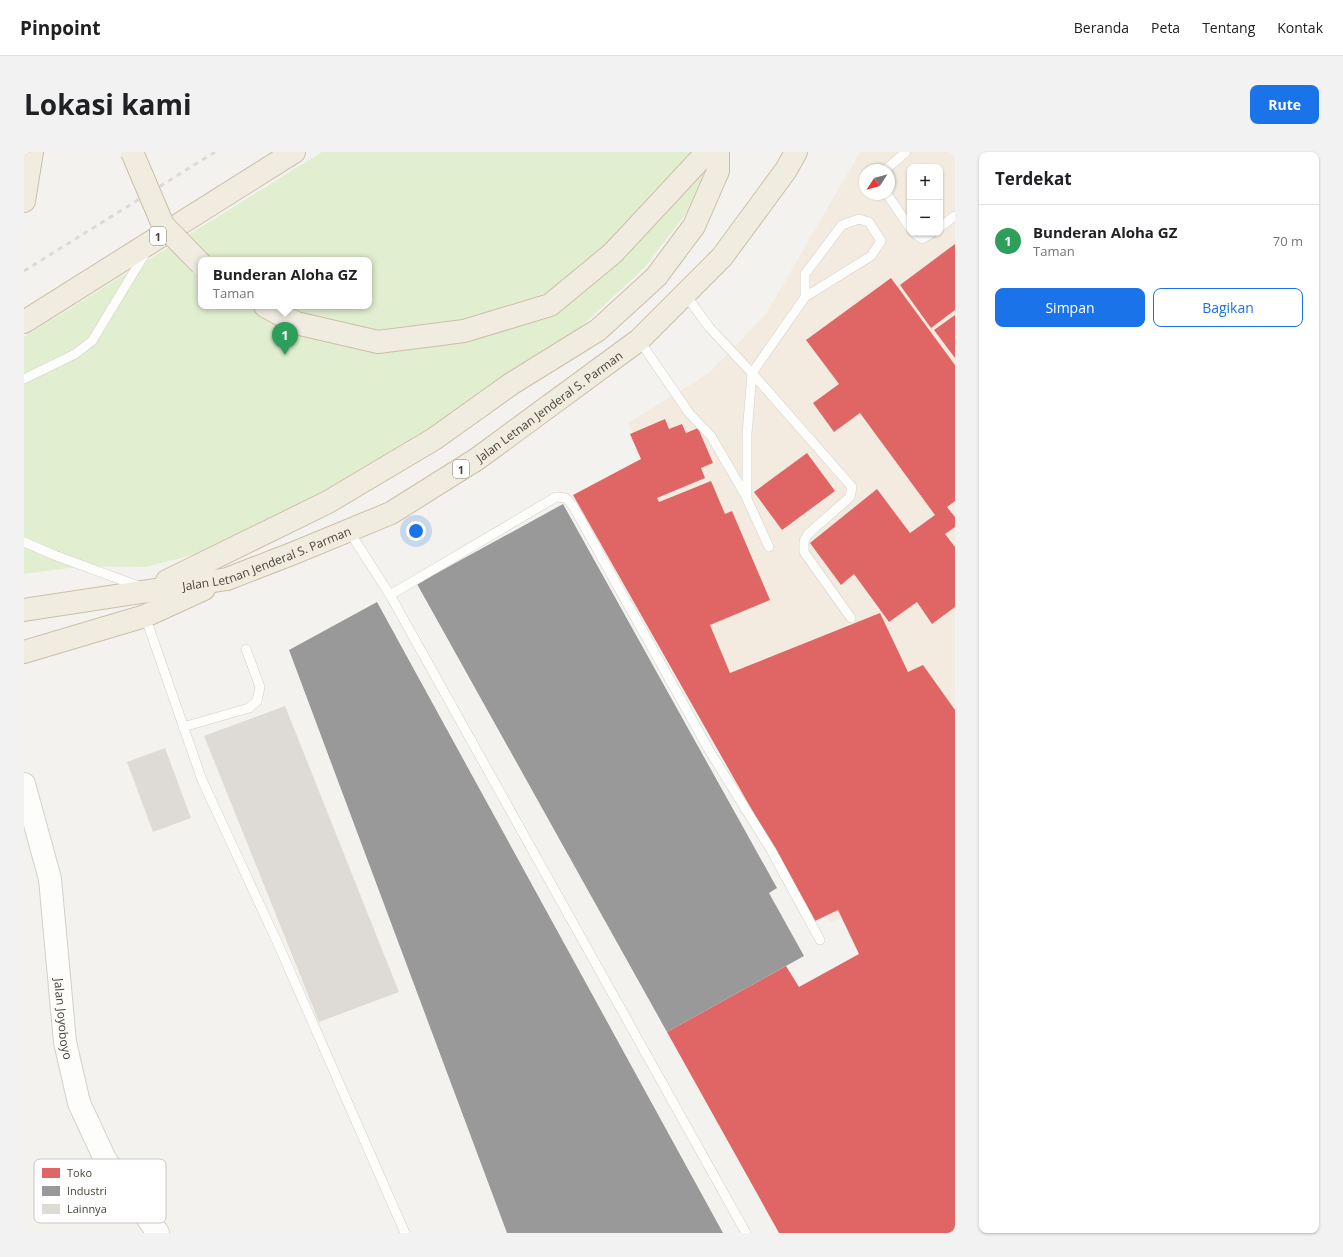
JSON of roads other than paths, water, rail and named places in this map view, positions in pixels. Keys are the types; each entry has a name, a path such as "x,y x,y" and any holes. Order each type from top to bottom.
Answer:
{"highway":[{"path":"24,201 32,152"},
{"path":"132,152 163,225 198,261"},
{"name":"1","path":"24,322 294,152"},
{"path":"270,309 296,323 378,342 464,331 550,305 613,253 707,152"},
{"path":"150,590 328,502 434,439 512,384 598,330 656,277 694,226 718,171 718,152"},
{"name":"Jalan Letnan Jenderal S. Parman","path":"24,610 227,579 391,513 477,459 639,340 722,257 786,170 796,152"},
{"path":"24,652 145,616 227,579"}],"street":[{"name":"Jalan Joyoboyo","path":"24,784 50,879 65,1042 79,1103 105,1159"},
{"name":"Jalan Joyoboyo","path":"151,1223 158,1233"}],"lane":[{"path":"892,164 906,152"},
{"path":"891,200 907,224"},
{"path":"943,225 955,216"},
{"path":"747,499 747,434 752,373 805,297 871,256 881,241 869,222 859,219 842,225 805,274 805,297"},
{"path":"918,236 922,239 927,236"},
{"path":"24,379 75,354 92,341 154,239"},
{"path":"685,294 709,327 752,373 852,487 850,497 808,534 804,541 804,552 851,618"},
{"path":"639,340 689,413 711,436 747,499 769,547"},
{"path":"390,595 556,497 566,498 574,506 709,750 771,850 820,940"},
{"path":"348,530 390,595 746,1233"},
{"path":"24,542 54,555 150,590"},
{"path":"145,616 202,780 285,961 405,1233"},
{"path":"183,727 248,708 257,701 260,687 246,649"}],"railway":[{"path":"24,271 215,152"}],"place":[{"name":"Bunderan Aloha GZ","path":"285,355"}]}
